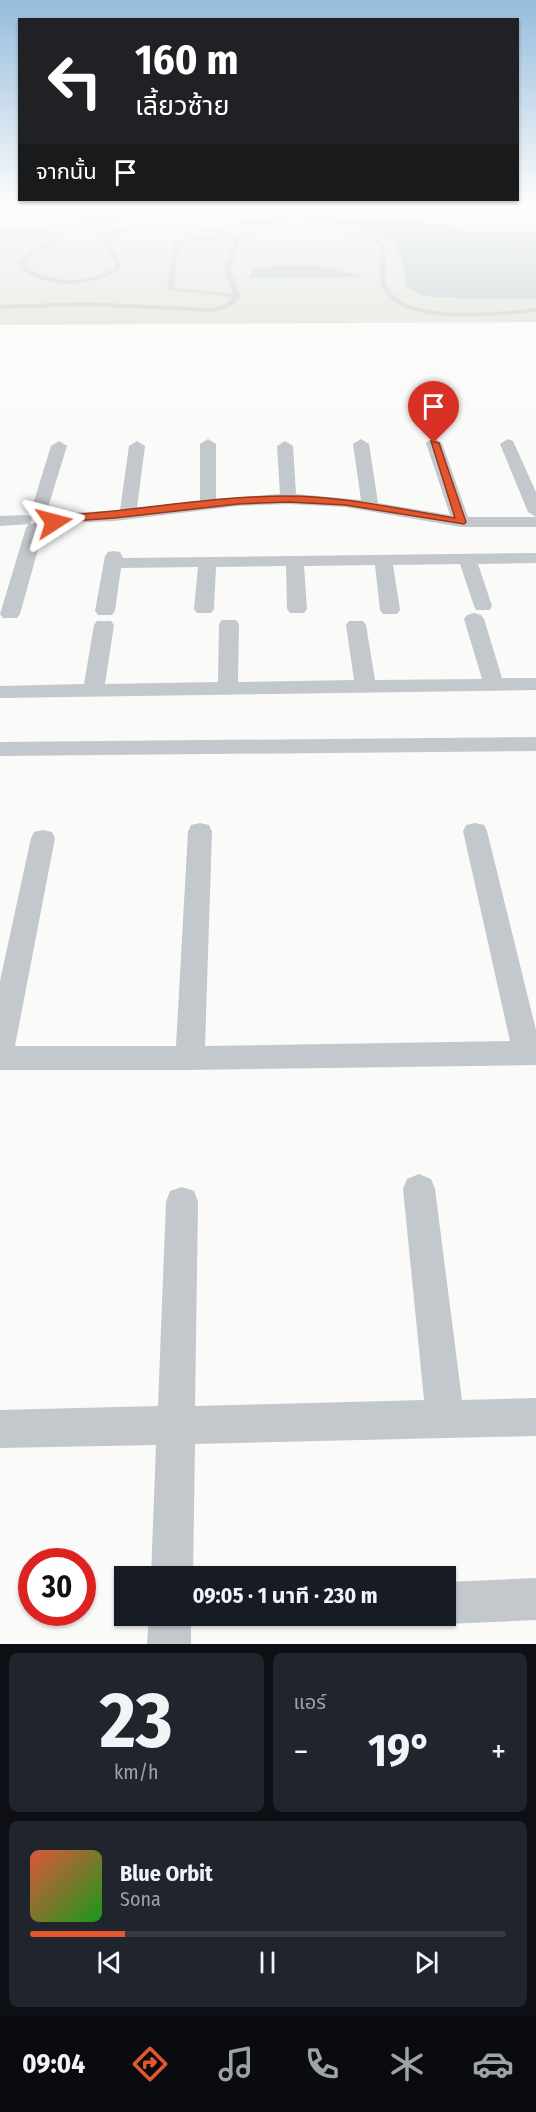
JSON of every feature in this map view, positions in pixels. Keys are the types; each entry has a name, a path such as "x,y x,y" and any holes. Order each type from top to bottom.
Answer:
{"street":[{"path":"434,443 461,522"},
{"path":"208,444 208,505"},
{"path":"361,444 370,506"},
{"path":"508,444 536,512"},
{"path":"10,614 59,446"},
{"path":"128,514 137,446"},
{"path":"285,446 288,499"},
{"path":"0,521 128,514 238,501 316,499 461,522 536,522"},
{"path":"93,691 114,560 295,561 536,558"},
{"path":"467,559 494,685"},
{"path":"383,560 390,610"},
{"path":"204,609 208,561"},
{"path":"295,561 297,609"},
{"path":"228,689 229,624"},
{"path":"356,625 366,688"},
{"path":"0,692 536,684"},
{"path":"0,749 536,744"},
{"path":"190,1058 200,831"},
{"path":"0,1058 532,1053 475,831"},
{"path":"0,1049 43,838"},
{"path":"419,1189 445,1419"},
{"path":"172,1566 182,1202"},
{"path":"0,1429 536,1417"},
{"path":"456,1603 536,1599"},
{"path":"169,1644 170,1626"}],"lane":[{"path":"170,283 172,289 181,291 237,296"},
{"path":"0,308 84,304 211,310 226,307 235,302 237,296 230,283"},
{"path":"385,283 386,290 397,303 412,309 432,312 536,310"}],"shaded area":[{"path":"0,283 536,283 536,322 0,325"},
{"path":"406,283 536,283 536,299 424,296 406,286"}],"route":[{"path":"54,522 54,519 115,516 238,501 288,499 345,502 461,522 434,443"}]}
